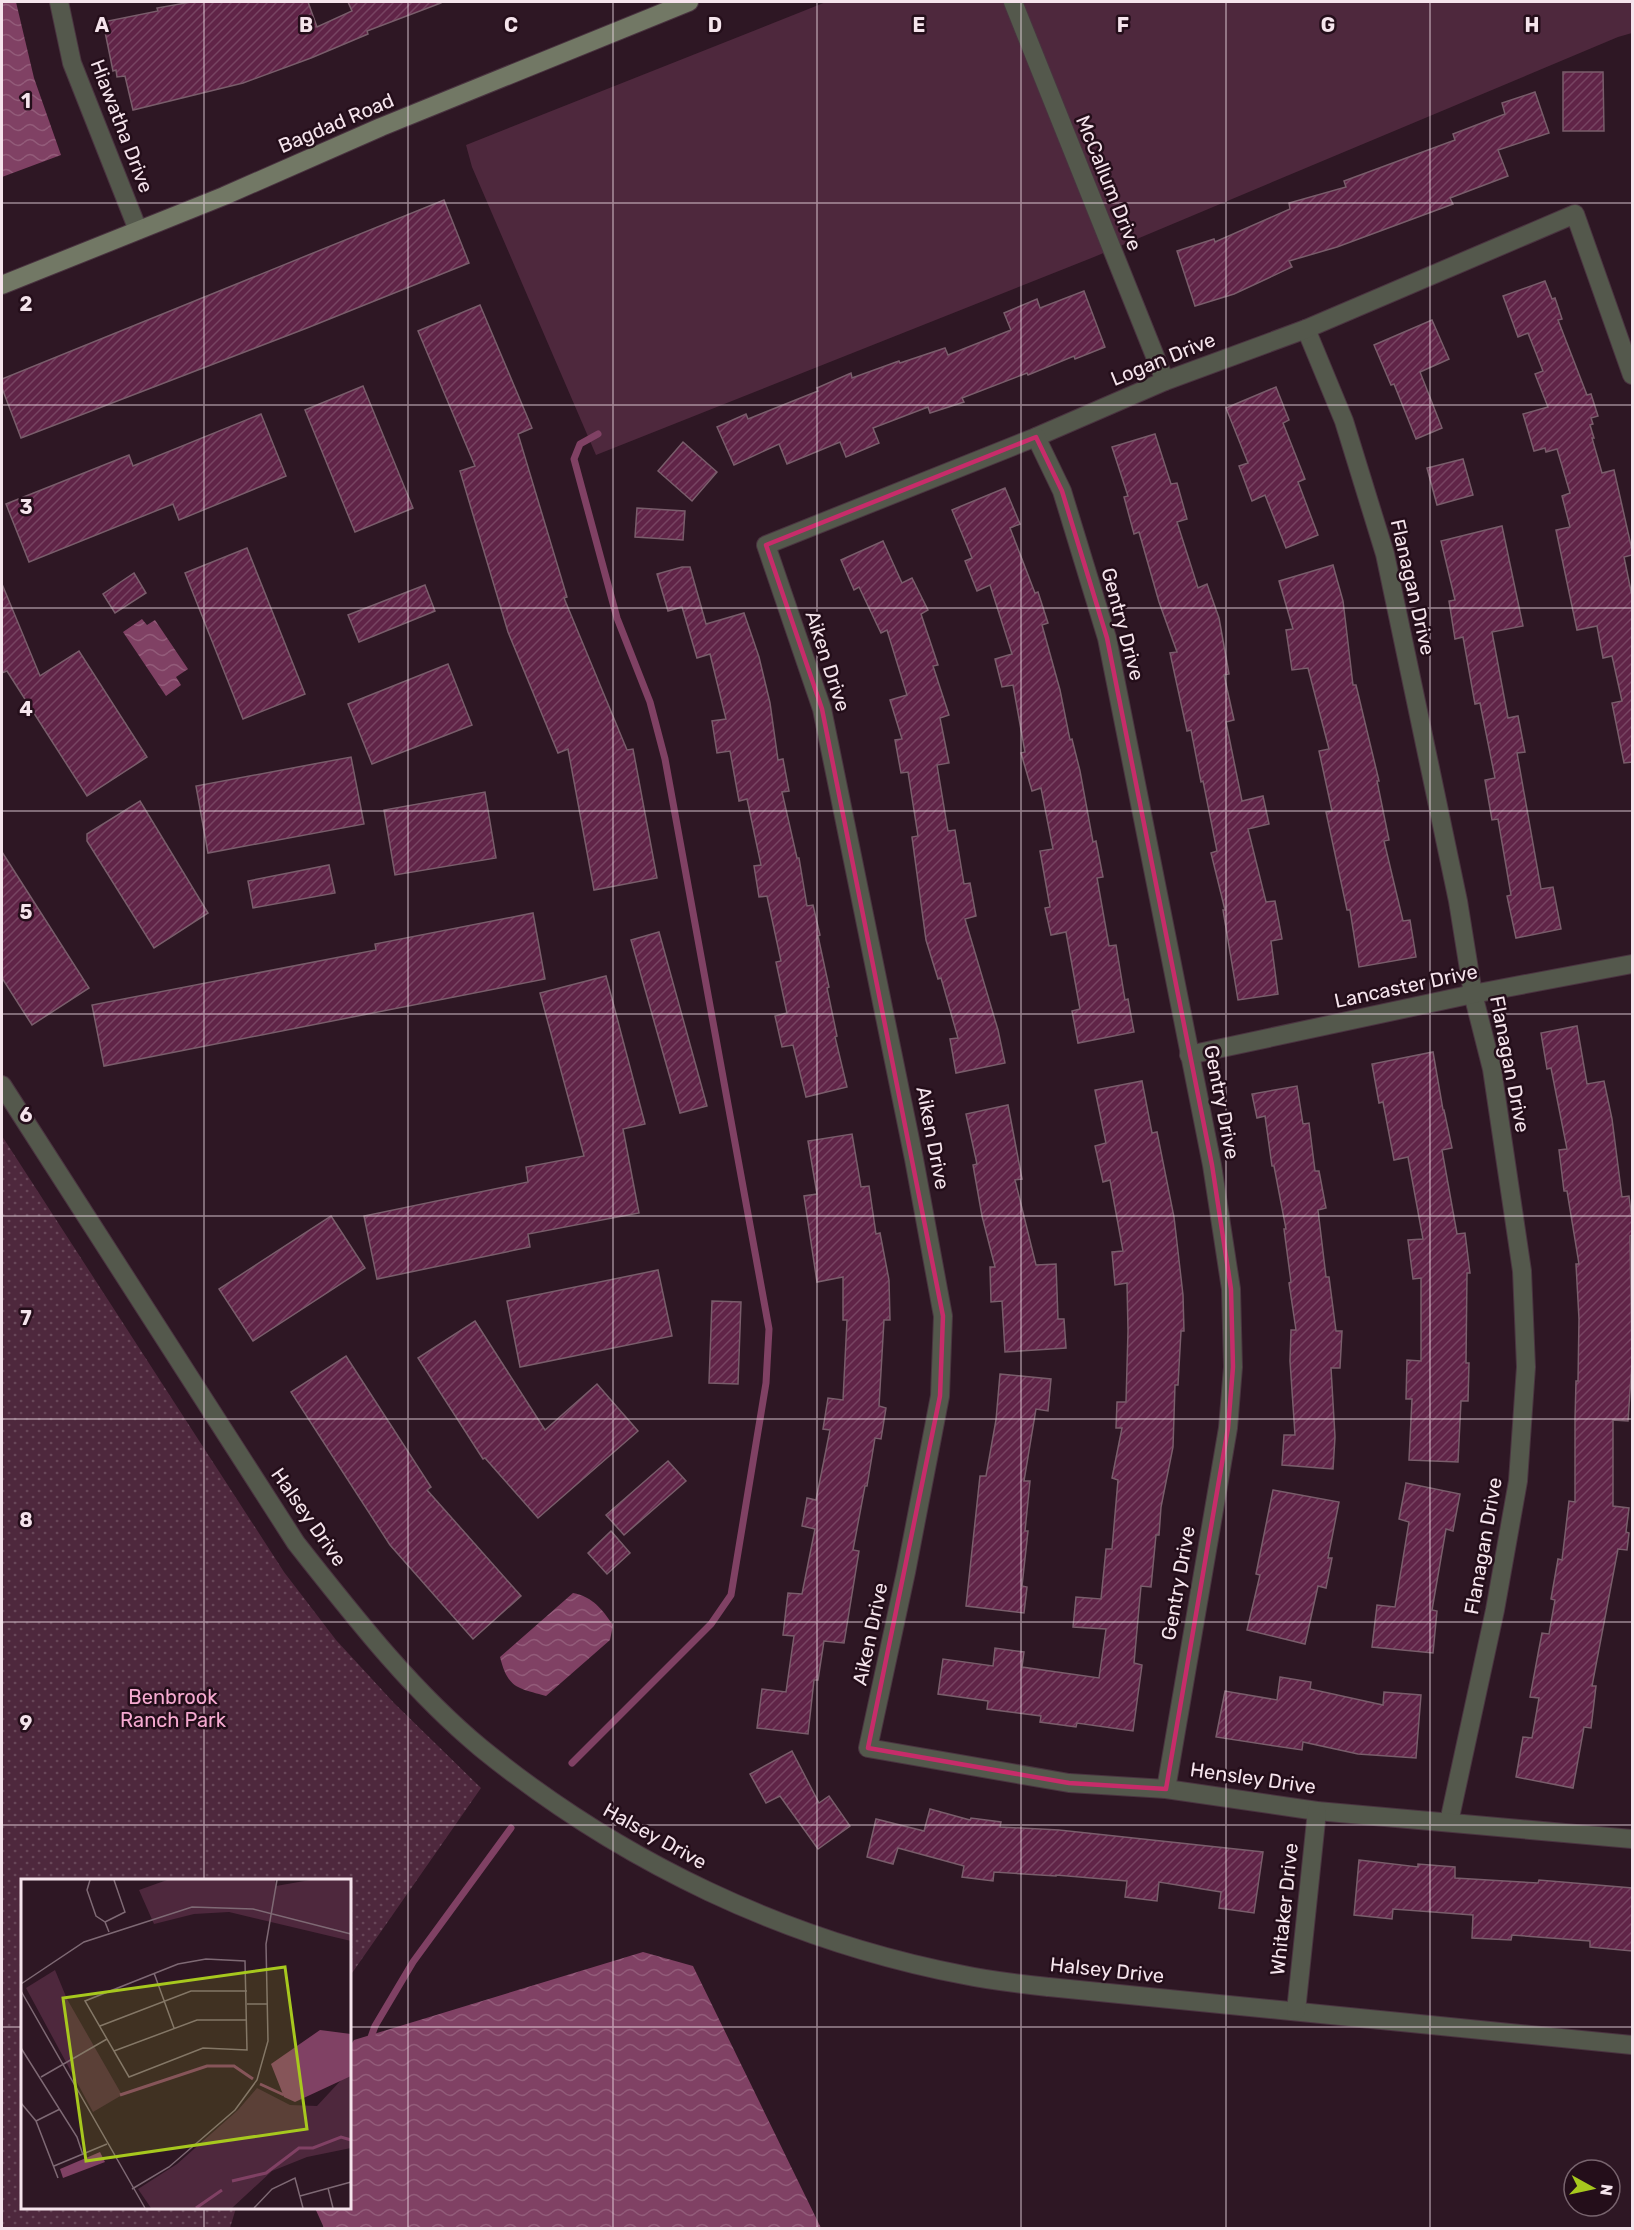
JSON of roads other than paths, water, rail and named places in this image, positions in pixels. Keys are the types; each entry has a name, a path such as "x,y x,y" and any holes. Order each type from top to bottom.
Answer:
{"street":[{"name":"Hiawatha Drive","path":"59,2 72,63 138,230"},
{"name":"Bagdad Road","path":"2,285 224,196 381,127 689,2"},
{"name":"McCallum Drive","path":"1013,2 1165,381"},
{"name":"Logan Drive","path":"766,545 1036,437 1165,381 1306,329 1575,214 1632,375"},
{"name":"Flanagan Drive","path":"1306,329 1344,421 1385,554 1458,901 1473,994 1492,1069 1522,1271 1526,1367 1518,1480 1495,1610 1449,1822"},
{"name":"Gentry Drive","path":"1036,437 1062,490 1107,638 1212,1165 1231,1289 1233,1367 1228,1428 1166,1789"},
{"name":"Aiken Drive","path":"766,545 822,709 912,1149 943,1316 940,1396 906,1572 868,1748"},
{"name":"Lancaster Drive","path":"1189,1055 1473,994 1632,964"},
{"name":"Halsey Drive","path":"2,1086 296,1543 356,1618 409,1678 480,1747 557,1805 634,1852 718,1897 798,1929 879,1955 966,1976 1632,2045"},
{"name":"Hensley Drive","path":"868,1748 1069,1783 1166,1789 1317,1811 1632,1839"},
{"name":"Whitaker Drive","path":"1296,2011 1317,1811"}],"water":[{"path":"2,2 16,2 34,78 61,155 2,177"},
{"path":"142,619 147,625 155,620 188,669 176,677 181,685 166,696 123,632"},
{"path":"573,1593 586,1597 605,1614 613,1625 610,1640 546,1696 521,1689 507,1675 500,1657"},
{"path":"643,1952 693,1966 821,2228 324,2228 315,2209 351,2209 351,2044 354,2040"}],"waterway":[{"path":"572,1763 711,1624 731,1595 766,1383 769,1329 665,759 650,702 617,618 574,459 580,444 598,434"},
{"path":"370,2040 375,2026 413,1962 511,1828"}],"park label":[{"name":"Benbrook Ranch Park","path":"173,1708"}]}
